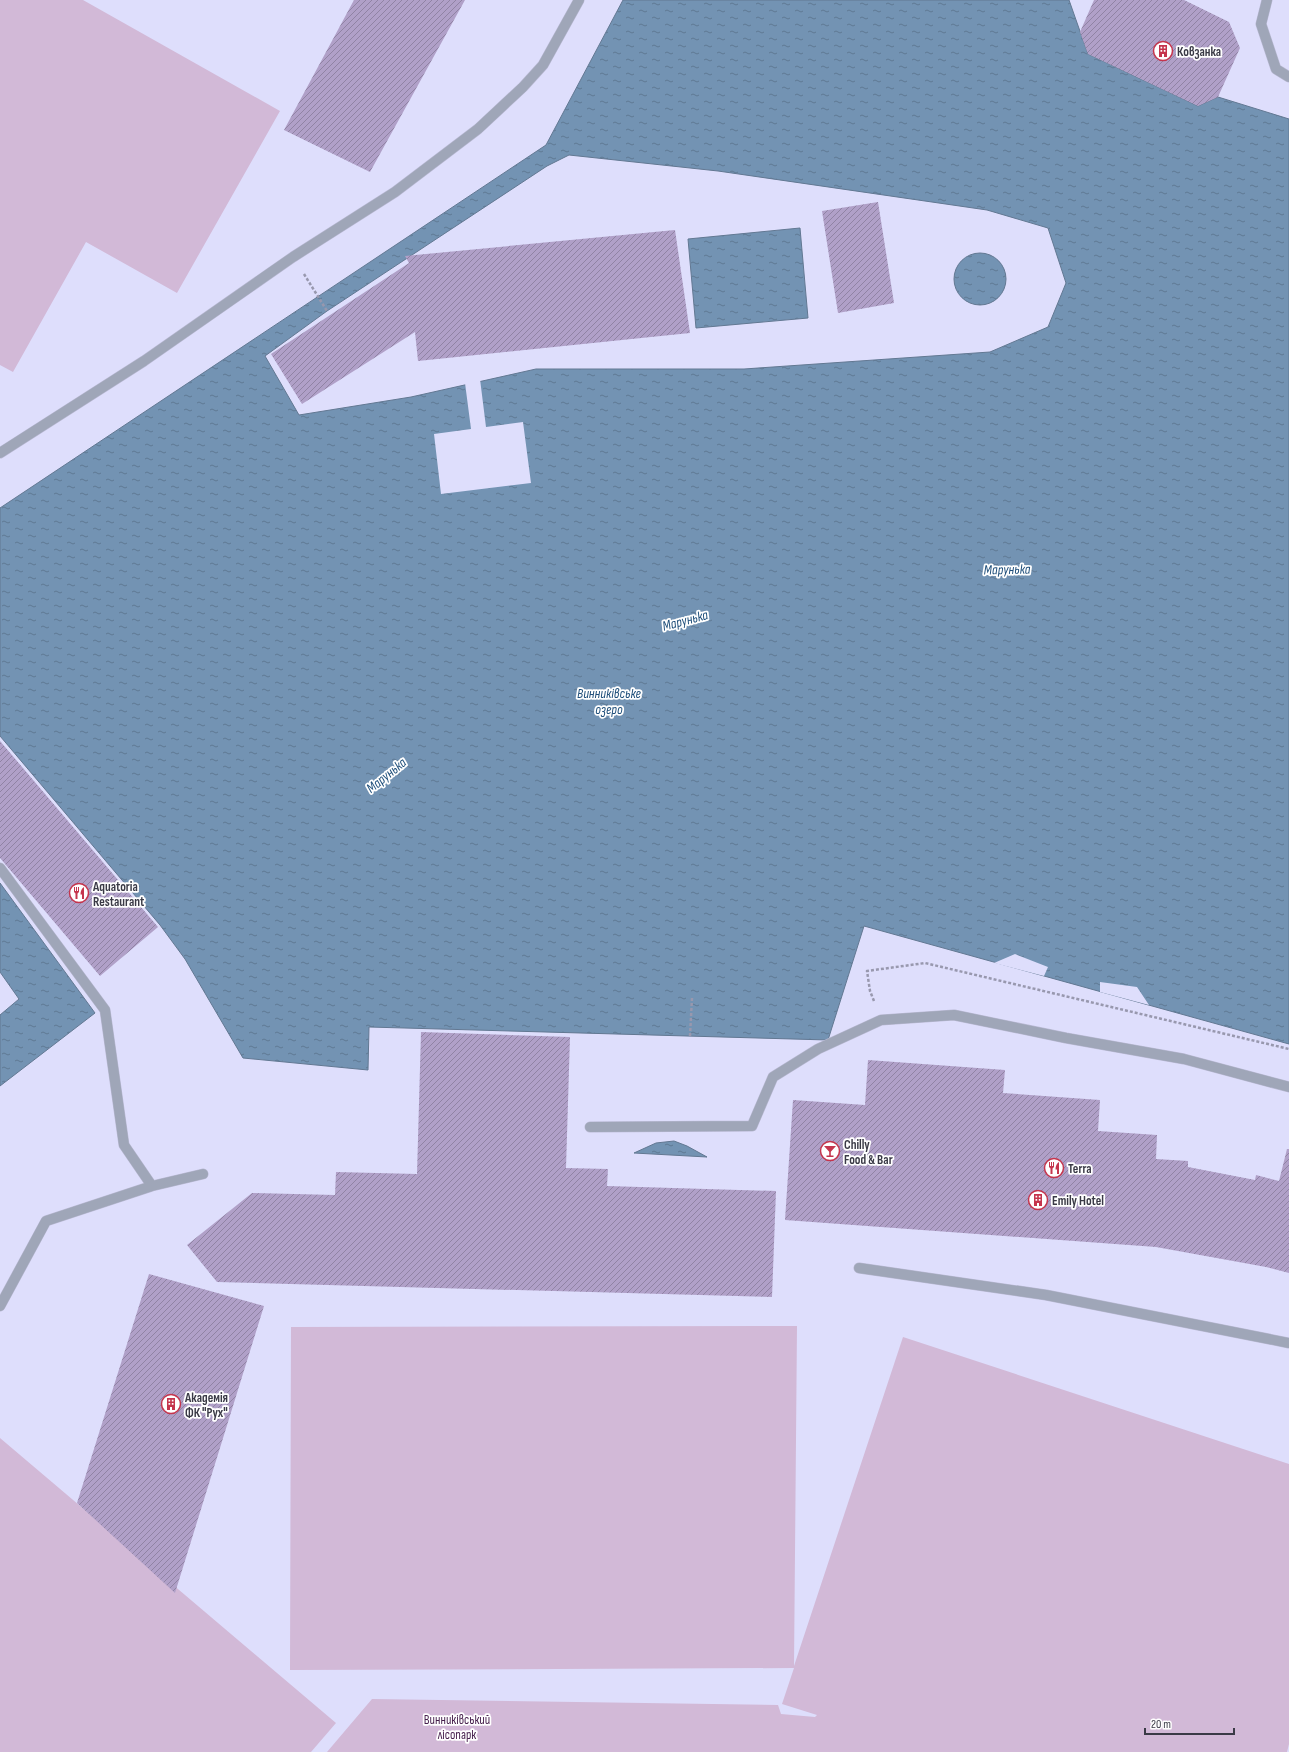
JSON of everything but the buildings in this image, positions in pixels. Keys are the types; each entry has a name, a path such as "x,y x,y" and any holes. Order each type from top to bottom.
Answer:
{"street":[{"path":"0,453 144,361 293,256 395,192 478,129 523,87 543,65 579,0"},
{"path":"1267,0 1261,24 1276,69 1289,77"},
{"path":"0,868 105,1010 124,1146 152,1186"},
{"path":"590,1127 752,1126 773,1077 818,1050 881,1020 954,1015 1066,1038 1184,1059 1289,1087"},
{"path":"0,1306 46,1221 152,1186 203,1174"},
{"path":"859,1268 1046,1295 1289,1343"}],"path":[{"path":"293,256 327,311"},
{"path":"881,1020 870,991 867,971 925,963 1289,1049"},
{"path":"690,1036 692,998"}],"green space":[{"path":"0,0 83,0 280,111 177,293 86,242 13,372 0,365"},
{"name":"Винниківський лісопарк","path":"797,1326 794,1666 903,1337 1289,1464 1289,1744 1287,1752 327,1752 372,1699 778,1705 781,1714 815,1717 817,1715 782,1704 794,1668 290,1670 291,1327"},
{"path":"0,1438 336,1723 311,1752 0,1752"}],"water":[{"name":"Винниківське озеро","path":"623,0 1069,0 1088,54 1198,106 1218,97 1289,119 1289,1044 864,926 828,1040 369,1027 368,1070 243,1058 185,959 160,925 0,736 0,508 546,145","holes":["569,155 718,171 987,210 1048,228 1066,283 1048,327 990,352 744,369 536,369 411,397 299,415 265,356 327,311 547,166"]},
{"path":"800,228 808,318 696,328 688,239"},
{"path":"980,253 990,255 998,261 1004,269 1006,279 1004,289 998,297 990,303 980,305 970,303 962,297 956,289 954,279 956,269 962,261 970,255"},
{"path":"0,883 95,1013 0,1086 0,1015 19,999 0,972"},
{"path":"674,1141 707,1157 634,1153 656,1143"}],"pier":[{"path":"480,379 486,427 523,422 531,483 441,494 434,434 471,429 465,383"},
{"path":"1015,954 1048,967 1044,976 994,963"},
{"path":"1100,982 1137,987 1149,1005 1100,992"}],"place":[{"name":"Ковзанка","path":"1163,51"},
{"name":"Aquatoria Restaurant","path":"79,893"},
{"name":"Chilly Food & Bar","path":"830,1151"},
{"name":"Terra","path":"1054,1168"},
{"name":"Emily Hotel","path":"1038,1200"},
{"name":"Академія ФК \"Рух\"","path":"171,1404"}],"water label":[{"name":"Марунька","path":"1007,569"},
{"name":"Марунька","path":"685,620"},
{"name":"Марунька","path":"386,775"}]}
